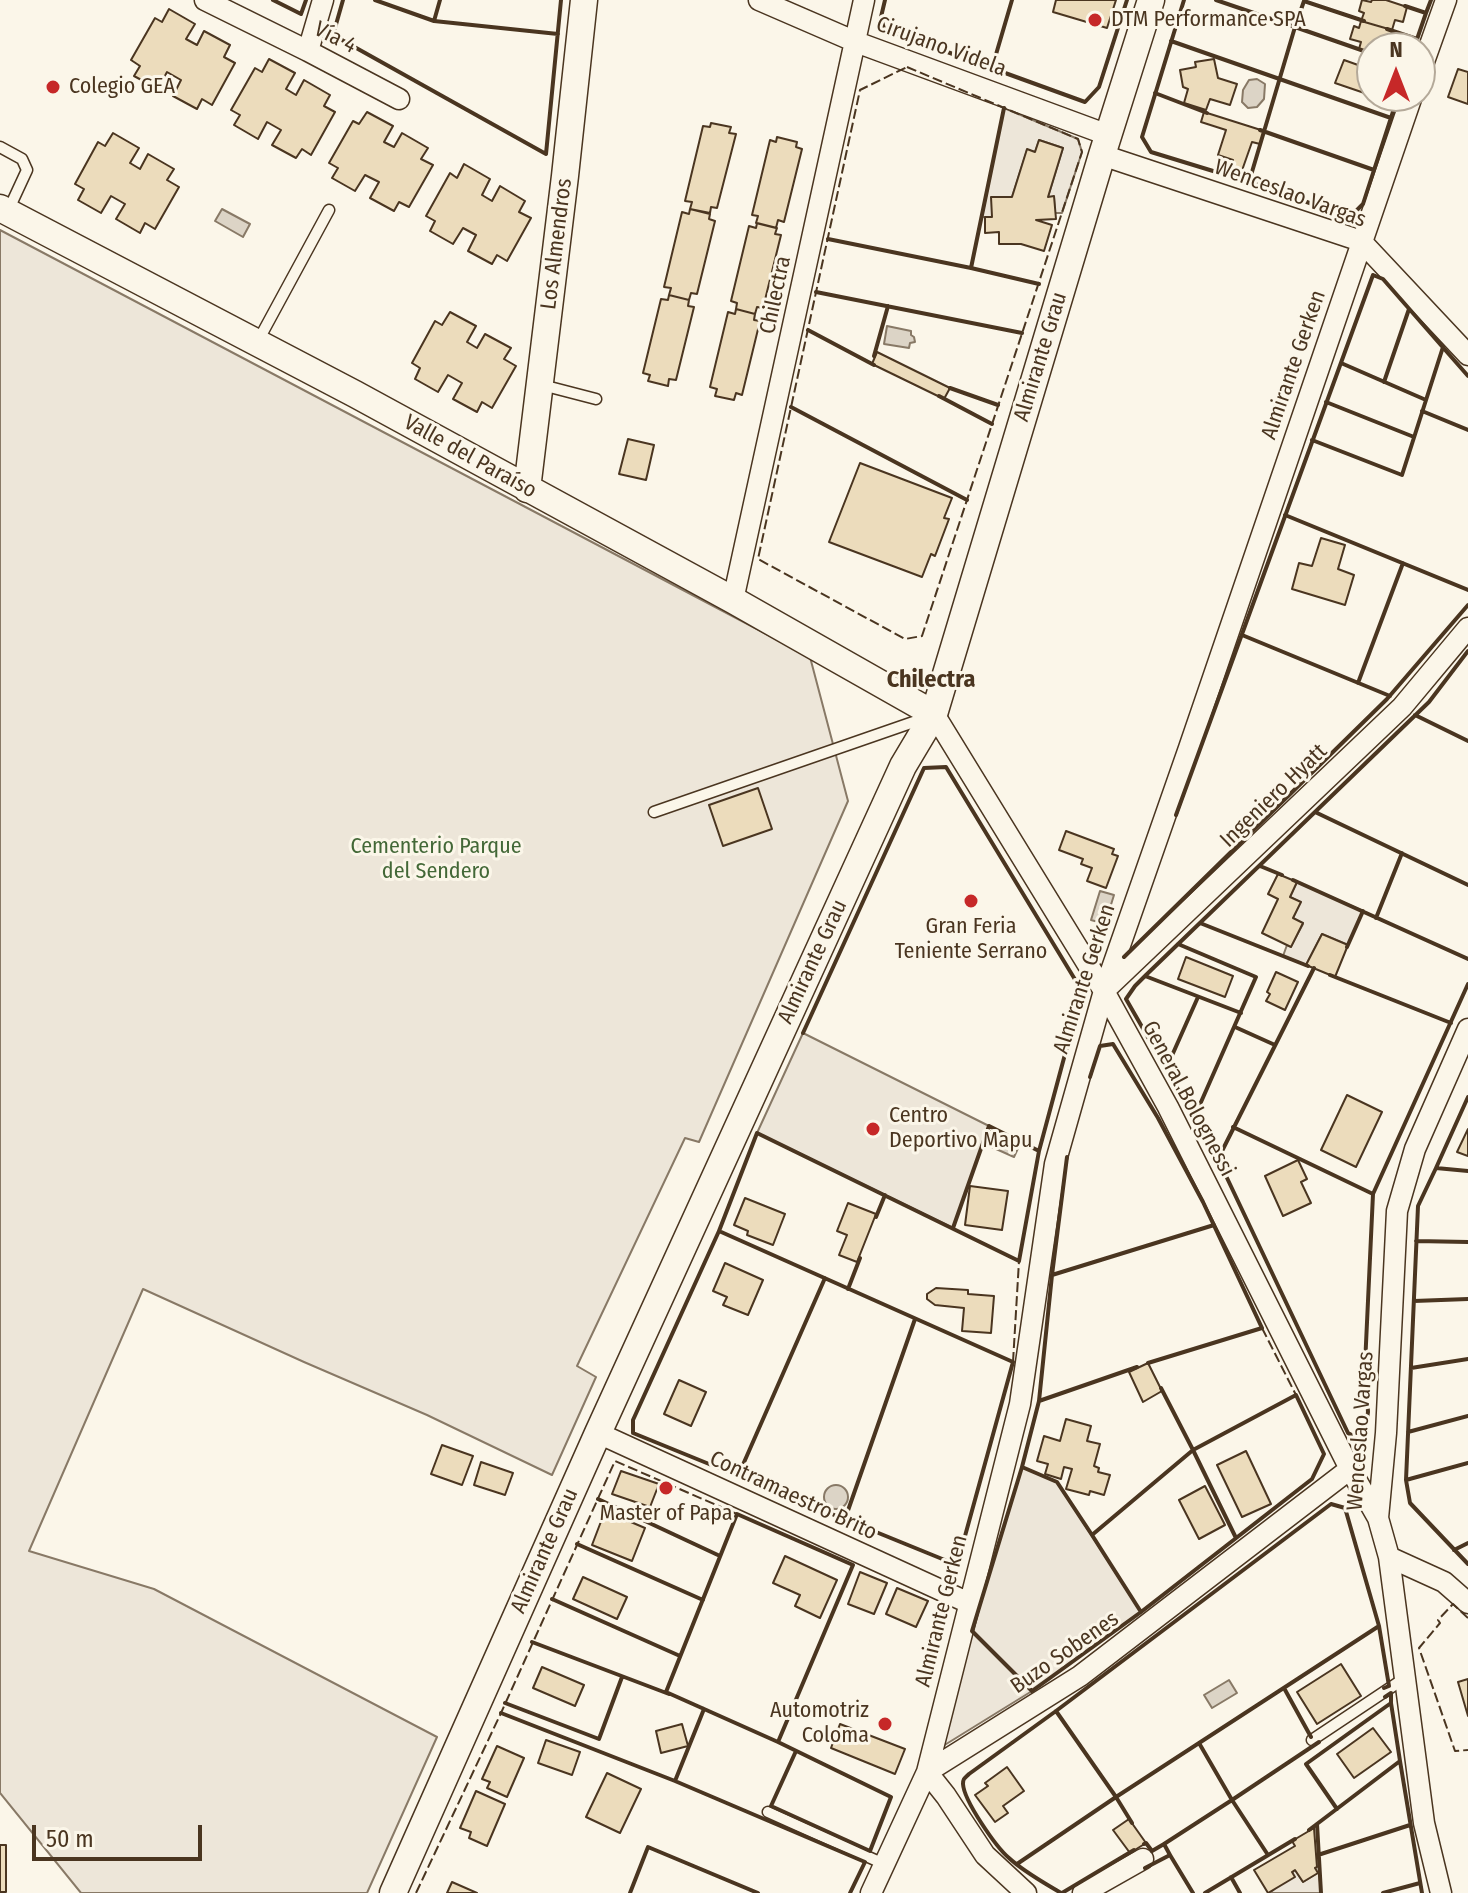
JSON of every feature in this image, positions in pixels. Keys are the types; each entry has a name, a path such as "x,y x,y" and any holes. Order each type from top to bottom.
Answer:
{"street":[{"name":"Vía 4","path":"205,0 399,99"},
{"path":"308,51 323,0"},
{"name":"Los Almendros","path":"527,489 584,0"},
{"name":"Cirujano Videla","path":"759,0 1105,145"},
{"name":"Chilectra","path":"733,600 864,0"},
{"name":"Almirante Grau","path":"393,1893 598,1433 896,780 934,714 1151,0"},
{"path":"1435,32 1446,0"},
{"name":"Almirante Gerken","path":"871,1893 927,1772 1020,1404 1055,1164 1104,991 1406,112"},
{"name":"Wenceslao Vargas","path":"1105,145 1361,241 1468,355"},
{"name":"Valle del Paraíso","path":"4,210 355,394 733,600 934,714"},
{"name":"Ingeniero Hyatt","path":"1104,991 1402,707 1468,628"},
{"name":"General Bolognessi","path":"934,714 1104,991 1168,1107 1350,1469 1378,1518"},
{"name":"Wenceslao Vargas","path":"1441,1893 1424,1823 1389,1557 1378,1518 1386,1433 1397,1211 1415,1149 1468,1029"},
{"name":"Contramaestro Brito","path":"598,1433 969,1603"},
{"name":"Buzo Sobenes","path":"927,1772 1080,1676 1350,1469"},
{"path":"1389,1557 1444,1582 1468,1603"},
{"path":"927,1772 985,1855 1026,1893"},
{"path":"1083,1893 1143,1859"}],"lane":[{"path":"0,147 22,159 27,170 4,210"},
{"path":"257,343 329,210"},
{"path":"540,384 596,399"},
{"path":"654,812 934,714"},
{"path":"1312,1740 1405,1678"},
{"path":"768,1812 884,1864"}],"green space":[{"path":"1004,108 1078,139 1082,152 1062,213 1055,213 1054,197 1048,197 1063,148 1039,140 1035,152 1027,150 1012,197 992,197 992,217 982,217"},
{"name":"Cementerio Parque del Sendero","path":"0,230 810,657 848,801 699,1142 685,1138 577,1366 596,1377 552,1475 427,1415 143,1289 29,1551 154,1589 437,1737 367,1893 81,1893 0,1793"},
{"path":"1297,882 1363,911 1348,945 1322,934 1306,965 1283,956 1287,945 1291,946 1303,924 1293,918 1300,902 1290,897"},
{"name":"Centro Deportivo Mapu","path":"803,1033 989,1126 953,1228 757,1133"},
{"path":"1022,1467 1057,1482 1141,1612 1032,1691 943,1746 972,1631"},
{"path":"1295,1870 1303,1882 1319,1872 1321,1893 1270,1893"}],"shaded area":[{"path":"1257,79 1265,84 1264,99 1257,107 1248,108 1242,102 1243,90 1249,80"},
{"path":"222,209 250,224 243,237 215,221"},
{"path":"887,326 911,331 915,342 910,343 909,348 884,344"},
{"path":"1100,891 1114,895 1105,924 1091,920"},
{"path":"991,1131 1020,1144 1014,1157 985,1144"},
{"path":"836,1485 845,1488 848,1497 845,1506 836,1509 827,1506 824,1497 827,1488"},
{"path":"1229,1680 1237,1693 1212,1708 1204,1695"}],"building":[{"name":"DTM Performance SPA","path":"1056,0 1116,0 1107,28 1053,12"},
{"path":"1362,0 1386,0 1407,7 1403,22 1395,20 1392,30 1361,21 1364,13 1359,11"},
{"path":"169,9 195,24 186,39 197,45 204,31 230,45 224,57 235,63 212,105 202,99 197,109 173,96 181,80 167,72 158,89 134,76 140,66 131,60 155,18 162,22"},
{"path":"1361,21 1392,30 1356,32 1356,41 1350,39 1354,26 1359,28"},
{"path":"269,59 295,73 286,89 296,95 304,80 330,95 324,106 335,112 311,155 302,149 296,158 272,145 281,130 267,122 258,139 234,125 240,115 231,110 255,68 262,72"},
{"path":"1214,59 1218,78 1237,84 1230,105 1210,99 1206,110 1184,103 1188,89 1183,87 1180,70 1196,67 1195,62"},
{"path":"1344,60 1356,64 1356,90 1335,83"},
{"path":"1458,69 1468,72 1468,104 1448,97"},
{"path":"367,112 393,126 384,142 394,147 402,133 428,148 421,159 433,165 409,207 399,202 394,211 370,198 379,182 365,175 355,191 332,178 338,168 329,163 353,121 359,124"},
{"path":"1204,112 1264,131 1260,144 1252,142 1239,179 1228,176 1233,160 1218,155 1226,130 1201,122"},
{"path":"711,123 731,127 729,133 736,134 717,208 711,207 710,213 690,209 692,202 685,201 703,126 710,127"},
{"path":"113,133 139,148 130,163 140,169 148,154 174,169 167,180 179,187 155,229 145,223 140,233 116,219 125,204 111,196 101,213 78,200 84,189 75,184 98,142 105,146"},
{"path":"777,137 797,142 796,147 802,149 784,222 778,220 776,228 756,223 758,216 752,215 770,140 776,142"},
{"path":"1039,140 1063,148 1048,197 1054,196 1056,219 1036,220 1052,225 1044,251 1021,244 999,244 999,232 985,233 985,217 992,217 991,197 1012,197 1027,149 1035,152"},
{"path":"464,164 490,179 482,195 492,201 500,186 525,201 519,212 531,218 507,261 497,255 492,264 468,251 476,235 463,228 453,244 430,231 435,221 426,216 450,173 457,178"},
{"path":"690,209 710,214 709,219 715,221 697,294 691,293 689,300 669,295 671,288 664,287 682,212 689,214"},
{"path":"757,223 777,228 775,234 781,235 763,308 757,307 755,314 736,309 737,303 731,301 749,226 756,228"},
{"path":"669,295 689,300 688,306 694,307 676,380 669,379 668,386 648,381 650,375 643,373 661,299 668,300"},
{"path":"736,309 755,314 754,320 760,321 742,395 736,393 734,400 715,396 717,389 710,387 728,312 735,314"},
{"path":"450,312 476,326 467,342 477,348 485,334 511,348 504,359 516,366 492,408 482,402 477,412 453,399 462,383 448,375 438,392 415,379 420,368 412,363 435,321 442,325"},
{"path":"877,352 950,388 944,399 872,364"},
{"path":"628,439 654,445 646,480 619,474"},
{"path":"860,463 952,498 944,518 949,519 935,556 931,554 922,577 829,542"},
{"path":"1321,538 1345,545 1338,569 1354,575 1345,605 1292,589 1299,563 1312,566"},
{"path":"758,788 772,829 723,846 709,805"},
{"path":"1066,831 1114,849 1112,854 1118,856 1106,888 1087,881 1092,868 1081,864 1083,859 1059,850"},
{"path":"1278,874 1297,882 1290,897 1301,902 1293,918 1303,923 1291,947 1262,933 1278,899 1268,894"},
{"path":"1322,934 1348,945 1335,977 1306,965"},
{"path":"1186,957 1233,976 1225,997 1178,979"},
{"path":"1276,972 1298,982 1285,1010 1266,1001"},
{"path":"1347,1095 1382,1112 1356,1167 1321,1150"},
{"path":"1468,1129 1468,1156 1457,1152"},
{"path":"1298,1160 1307,1179 1301,1182 1311,1203 1283,1216 1265,1176"},
{"path":"970,1186 1008,1191 1002,1230 965,1225"},
{"path":"745,1198 785,1214 773,1245 747,1235 748,1231 734,1225"},
{"path":"848,1203 876,1214 857,1262 839,1255 847,1235 837,1231"},
{"path":"725,1263 763,1280 748,1315 723,1305 727,1297 713,1291"},
{"path":"936,1288 994,1296 991,1333 962,1331 964,1308 935,1305 927,1299 927,1294"},
{"path":"1148,1363 1162,1391 1143,1402 1129,1372"},
{"path":"679,1380 706,1392 691,1426 664,1414"},
{"path":"1066,1419 1091,1426 1087,1441 1100,1444 1094,1466 1099,1468 1098,1472 1110,1475 1104,1495 1066,1489 1072,1469 1064,1467 1061,1479 1045,1474 1048,1464 1037,1461 1044,1436 1060,1441"},
{"path":"442,1445 473,1456 462,1485 431,1474"},
{"path":"1246,1451 1271,1504 1242,1517 1217,1465"},
{"path":"481,1462 513,1473 505,1495 474,1485"},
{"path":"621,1471 659,1484 650,1507 612,1494"},
{"path":"1205,1486 1225,1525 1199,1539 1179,1500"},
{"path":"605,1511 645,1528 632,1561 592,1545"},
{"path":"785,1556 837,1580 820,1618 795,1606 800,1595 773,1583"},
{"path":"860,1572 887,1583 874,1614 848,1604"},
{"path":"583,1577 627,1597 617,1619 573,1599"},
{"path":"897,1588 928,1601 916,1627 886,1614"},
{"path":"1341,1664 1361,1696 1317,1724 1297,1692"},
{"path":"542,1667 584,1685 575,1706 533,1688"},
{"path":"1468,1679 1468,1716 1458,1682"},
{"path":"682,1724 688,1746 661,1753 656,1731"},
{"path":"840,1724 905,1749 895,1774 831,1748"},
{"path":"1373,1728 1391,1752 1354,1778 1337,1754"},
{"path":"546,1740 580,1752 572,1775 538,1763"},
{"path":"497,1746 524,1758 507,1797 487,1788 490,1782 482,1779"},
{"path":"1007,1767 1024,1791 1003,1806 1008,1813 995,1822 975,1795 988,1786 985,1783"},
{"path":"607,1773 641,1789 620,1833 586,1817"},
{"path":"476,1791 505,1804 487,1846 469,1838 471,1832 460,1828"},
{"path":"1129,1819 1146,1843 1130,1853 1113,1830"},
{"path":"1314,1828 1315,1868 1318,1873 1303,1882 1295,1870 1292,1872 1295,1877 1268,1893 1254,1870 1295,1846 1292,1841"},
{"path":"0,1845 6,1845 6,1892 0,1892"},
{"path":"452,1882 477,1893 447,1893"}],"fence":[{"path":"907,67 1078,139 1082,152 922,636 905,639 758,559 860,90 907,67"},
{"path":"1013,1362 1019,1261"},
{"path":"1262,1328 1296,1395"},
{"path":"416,1893 615,1461 737,1514"},
{"path":"1468,1618 1453,1604 1419,1648 1455,1751 1468,1750"}],"wall":[{"path":"273,0 301,14 306,0"},
{"path":"343,0 333,35 546,154 561,0"},
{"path":"375,0 434,21 558,34"},
{"path":"434,21 440,0"},
{"path":"885,0 881,17 884,29 1085,102 1099,87 1127,0"},
{"path":"992,68 1012,0"},
{"path":"1184,0 1142,137 1151,152 1350,217 1363,204 1393,112"},
{"path":"1216,0 1295,27 1249,182"},
{"path":"1426,13 1431,0"},
{"path":"1304,1 1364,21"},
{"path":"1304,1 1295,27 1356,48"},
{"path":"1405,6 1426,13 1419,32"},
{"path":"1387,29 1396,32"},
{"path":"1171,41 1391,118"},
{"path":"1155,93 1207,113"},
{"path":"1004,108 971,268 1039,284"},
{"path":"1260,130 1374,170"},
{"path":"828,239 971,268"},
{"path":"1176,815 1373,275 1383,279 1468,376"},
{"path":"816,292 1022,333"},
{"path":"874,356 888,306"},
{"path":"1384,382 1409,309"},
{"path":"808,330 874,365"},
{"path":"1312,440 1402,475 1443,347"},
{"path":"1341,363 1426,400"},
{"path":"950,388 998,405"},
{"path":"939,396 992,424"},
{"path":"1326,402 1414,437"},
{"path":"791,407 967,500"},
{"path":"1422,411 1468,430"},
{"path":"1285,515 1468,590"},
{"path":"1358,683 1403,563"},
{"path":"1124,957 1387,699 1468,605"},
{"path":"1242,635 1390,696"},
{"path":"1468,651 1429,702 1146,975 1126,999 1218,1159 1348,1433 1355,1437 1363,1431 1368,1412 1365,1365 1373,1194 1468,984"},
{"path":"1415,715 1468,741"},
{"path":"719,1231 757,1133 1019,1261 1039,1151 1082,991 946,767 924,768 803,1033"},
{"path":"1315,812 1468,885"},
{"path":"1376,918 1402,853"},
{"path":"1260,866 1282,875"},
{"path":"1293,880 1468,959"},
{"path":"1347,947 1363,911"},
{"path":"1200,923 1308,966"},
{"path":"1178,944 1256,977 1194,1118"},
{"path":"1218,1159 1314,968"},
{"path":"1330,975 1451,1023"},
{"path":"1145,976 1241,1013"},
{"path":"1166,1069 1198,997"},
{"path":"1235,1027 1275,1045"},
{"path":"1090,1077 1100,1046 1113,1044 1158,1118 1203,1202 1262,1328 1148,1363"},
{"path":"1468,1097 1436,1168 1468,1171"},
{"path":"953,1228 989,1126 1039,1151"},
{"path":"1233,1127 1373,1194"},
{"path":"1067,1157 1039,1401 1022,1467 1057,1482 1092,1535 1193,1450 1161,1388"},
{"path":"1436,1168 1418,1206 1406,1480 1410,1503 1468,1564"},
{"path":"876,1217 885,1195"},
{"path":"1052,1275 1214,1225"},
{"path":"719,1231 1013,1362 957,1565 633,1433 633,1420 719,1231"},
{"path":"1416,1241 1468,1242"},
{"path":"848,1289 860,1258"},
{"path":"738,1476 825,1278"},
{"path":"1414,1301 1468,1299"},
{"path":"845,1519 915,1319"},
{"path":"1411,1368 1468,1359"},
{"path":"1039,1401 1137,1367"},
{"path":"1022,1467 972,1631 1032,1691 1141,1612 1312,1479 1324,1454 1296,1395 1193,1450 1236,1538"},
{"path":"1408,1432 1468,1416"},
{"path":"1406,1480 1468,1463"},
{"path":"598,1499 720,1556"},
{"path":"1061,1893 1021,1868 996,1844 965,1792 964,1778 1331,1504 1345,1508 1379,1626"},
{"path":"737,1514 853,1565 778,1742 666,1692 737,1514"},
{"path":"1092,1535 1141,1612"},
{"path":"1454,1550 1468,1543"},
{"path":"577,1544 703,1600"},
{"path":"552,1599 680,1656"},
{"path":"1056,1711 1116,1797 1379,1626 1389,1686 1384,1688"},
{"path":"532,1642 669,1694"},
{"path":"505,1703 599,1739 622,1677"},
{"path":"1284,1688 1311,1737"},
{"path":"1337,1809 1306,1764 1391,1703 1391,1693 1385,1697"},
{"path":"1391,1703 1400,1761"},
{"path":"501,1713 675,1781 702,1708"},
{"path":"778,1742 891,1797 870,1851 771,1806 796,1751"},
{"path":"1199,1743 1232,1800 1319,1742"},
{"path":"1309,1830 1400,1761 1422,1893"},
{"path":"675,1781 865,1862 850,1893"},
{"path":"1017,1864 1116,1797 1132,1823"},
{"path":"1164,1844 1232,1800 1268,1855"},
{"path":"1317,1824 1321,1893"},
{"path":"1318,1855 1410,1825"},
{"path":"1205,1893 1295,1839"},
{"path":"1144,1844 1152,1851 1164,1844 1170,1855 1145,1868"},
{"path":"630,1893 648,1847 758,1893"},
{"path":"1062,1893 1134,1850"},
{"path":"1170,1855 1193,1893"},
{"path":"1231,1877 1240,1893"},
{"path":"1383,1893 1420,1883"}],"place":[{"name":"DTM Performance SPA","path":"1095,20"},
{"name":"Colegio GEA","path":"53,87"},
{"name":"Gran Feria Teniente Serrano","path":"971,901"},
{"name":"Centro Deportivo Mapu","path":"873,1129"},
{"name":"Master of Papa","path":"666,1488"},
{"name":"Automotriz Coloma","path":"885,1724"}],"district":[{"name":"Chilectra","path":"931,680"}]}
